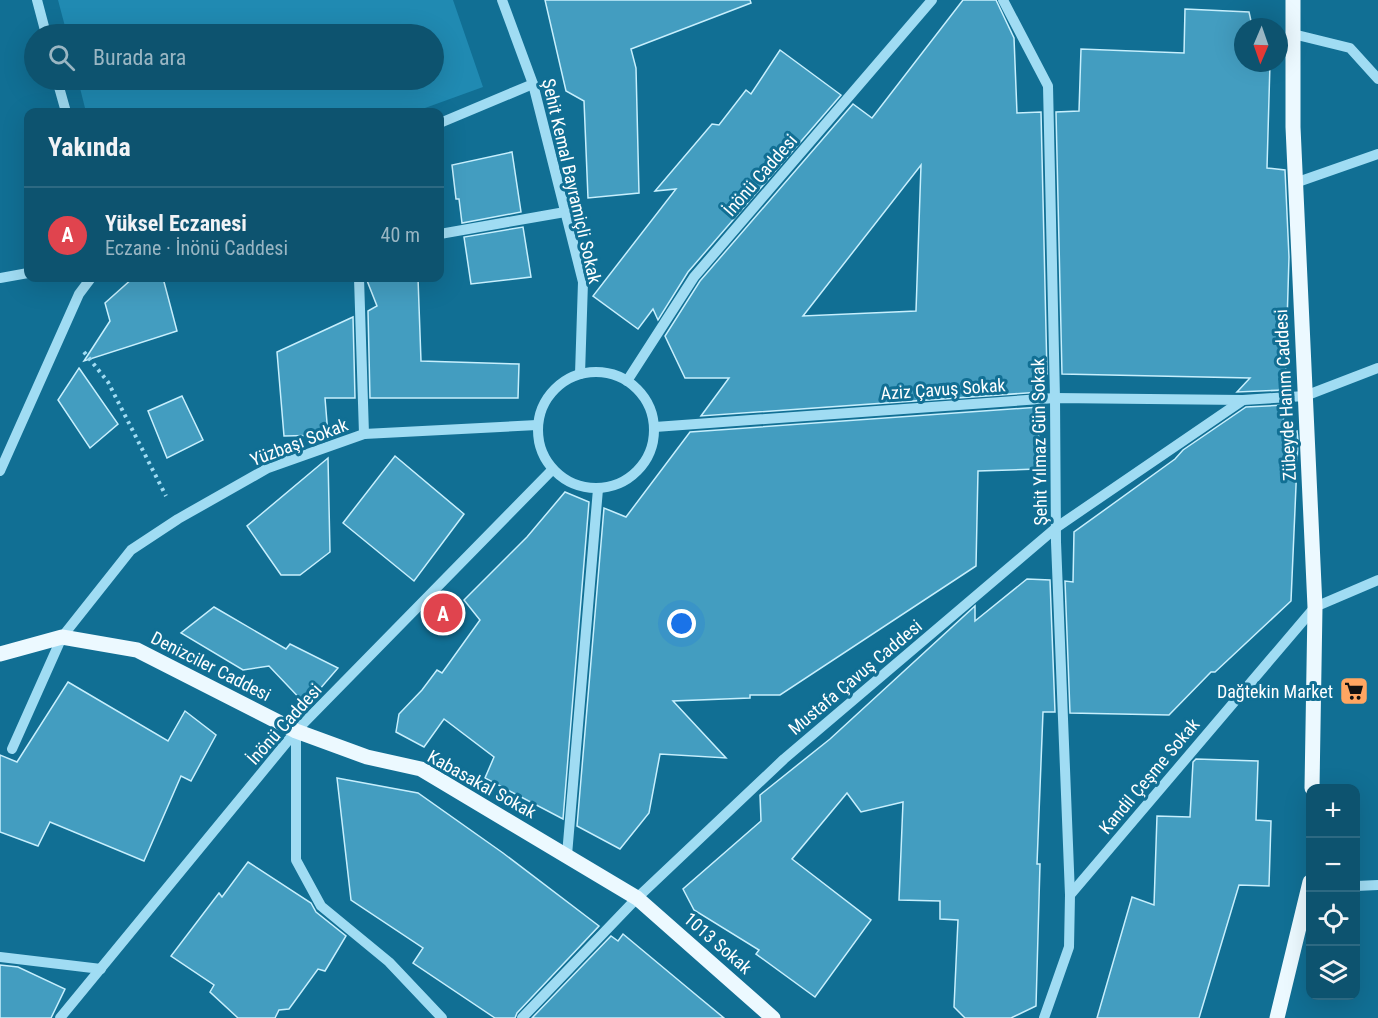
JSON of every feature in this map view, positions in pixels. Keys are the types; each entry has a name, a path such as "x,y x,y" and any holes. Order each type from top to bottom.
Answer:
{"main road":[{"name":"Zübeyde Hanım Caddesi","path":"1293,0 1293,128 1315,607 1312,784"},
{"name":"Denizciler Caddesi","path":"0,654 62,637 137,650 296,731"},
{"name":"Kabasakal Sokak","path":"296,731 367,757 421,769 637,898"},
{"path":"1277,1018 1309,892"},
{"name":"1013 Sokak","path":"637,898 773,1018"}],"street":[{"path":"37,0 43,24"},
{"name":"Şehit Kemal Bayramiçli Sokak","path":"502,0 533,84 583,282 580,374"},
{"name":"İnönü Caddesi","path":"627,381 694,277 932,0"},
{"name":"Şehit Yılmaz Gün Sokak","path":"1003,0 1048,86 1057,527 1070,895"},
{"path":"1293,34 1350,48 1378,79"},
{"path":"444,121 533,84"},
{"path":"60,90 65,108"},
{"path":"1295,183 1378,154"},
{"path":"444,233 565,212"},
{"path":"0,278 24,274"},
{"path":"0,471 80,294 88,282"},
{"path":"359,282 364,434"},
{"path":"1305,396 1378,368"},
{"path":"596,372 612,374 627,381 642,393 651,409 655,427 653,445 645,462 633,476 616,486 598,489 581,487 566,481 552,470 538,441 537,425 550,393 564,381 580,374 596,372"},
{"name":"Aziz Çavuş Sokak","path":"655,427 1055,398 1243,400 1305,396"},
{"name":"Mustafa Çavuş Caddesi","path":"522,1018 637,898 784,759 1057,527 1243,400"},
{"name":"Yüzbaşı Sokak","path":"12,749 62,637 131,550 178,519 268,468 364,434 537,425"},
{"name":"İnönü Caddesi","path":"60,1018 296,731 552,470"},
{"path":"567,855 598,489"},
{"name":"Kandil Çeşme Sokak","path":"1070,895 1315,607 1378,580"},
{"path":"296,731 296,860 321,906 388,962 442,1018"},
{"path":"1360,886 1378,885"},
{"path":"1044,1018 1069,947 1070,895"},
{"path":"0,957 101,969"}],"path":[{"path":"65,327 108,382 178,519"}],"shaded area":[{"path":"58,0 453,0 483,87 425,108 85,108 80,90 444,90 444,24 64,24"}],"building":[{"path":"545,0 750,0 751,3 631,49 636,68 639,193 588,198 584,101 566,91"},
{"path":"963,0 996,0 1014,38 1017,113 1041,112 1047,374 1042,374 1041,392 701,416 729,378 685,378 665,336 700,281 853,104 872,118","holes":["921,165 916,311 803,316"]},
{"path":"1185,9 1249,12 1250,18 1234,18 1234,72 1270,72 1267,168 1285,170 1289,257 1285,390 1237,392 1250,378 1062,374 1056,112 1079,111 1081,49 1184,53"},
{"path":"780,50 841,95 688,272 658,320 653,309 638,329 593,296 676,189 655,191 712,124 719,125 746,90 751,94"},
{"path":"512,152 521,212 462,223 459,199 456,199 452,165"},
{"path":"523,227 531,277 471,284 464,237"},
{"path":"129,282 164,282 177,331 84,361 110,321 105,303"},
{"path":"368,282 418,282 421,361 519,364 518,398 370,398 368,311 377,306"},
{"path":"353,317 355,398 325,398 328,435 284,436 277,352"},
{"path":"79,368 118,424 90,448 58,400"},
{"path":"182,396 203,440 167,458 148,411"},
{"path":"1284,405 1283,436 1297,431 1298,440 1291,601 1215,672 1211,672 1169,715 1070,713 1065,581 1073,582 1074,532 1175,459 1183,450 1246,407"},
{"path":"1040,407 1037,469 978,471 976,566 780,695 673,701 726,758 660,754 649,813 620,849 577,826 604,508 626,517 690,432"},
{"path":"395,456 464,514 414,581 343,523"},
{"path":"328,458 330,552 300,575 281,575 247,526"},
{"path":"565,492 589,502 563,819 485,778 494,757 444,719 424,747 396,732 399,714 437,670 442,673 480,620 464,600 527,537"},
{"path":"1027,579 1050,580 1055,712 1043,712 1037,864 1040,864 1036,1006 1011,1018 965,1018 954,1007 958,920 940,919 940,901 899,900 903,802 861,812 847,793 792,859 871,920 815,997 756,954 759,950 694,910 683,889 761,821 760,795 830,739 975,606 975,621"},
{"path":"214,607 286,649 290,644 338,668 306,705 269,666 243,670 181,633"},
{"path":"68,682 168,741 185,711 216,735 191,781 181,776 144,861 50,822 38,846 0,832 0,755 17,762"},
{"path":"1196,759 1258,761 1256,820 1271,821 1269,886 1239,885 1199,1018 1097,1018 1132,897 1154,905 1157,816 1190,817 1193,762"},
{"path":"337,778 418,793 503,853 599,926 517,1013 515,1018 495,1018 413,963 423,948 351,900"},
{"path":"248,862 311,903 316,912 346,936 325,971 318,969 289,1009 279,1010 275,1018 238,1018 210,992 214,985 171,956 219,893 222,897"},
{"path":"623,934 724,1018 532,1018 611,936 618,941"},
{"path":"0,965 18,967 65,989 51,1018 0,1018"}],"place":[{"name":"Yüksel Eczanesi","path":"443,613"},
{"name":"Dağtekin Market","path":"1354,691"}]}
